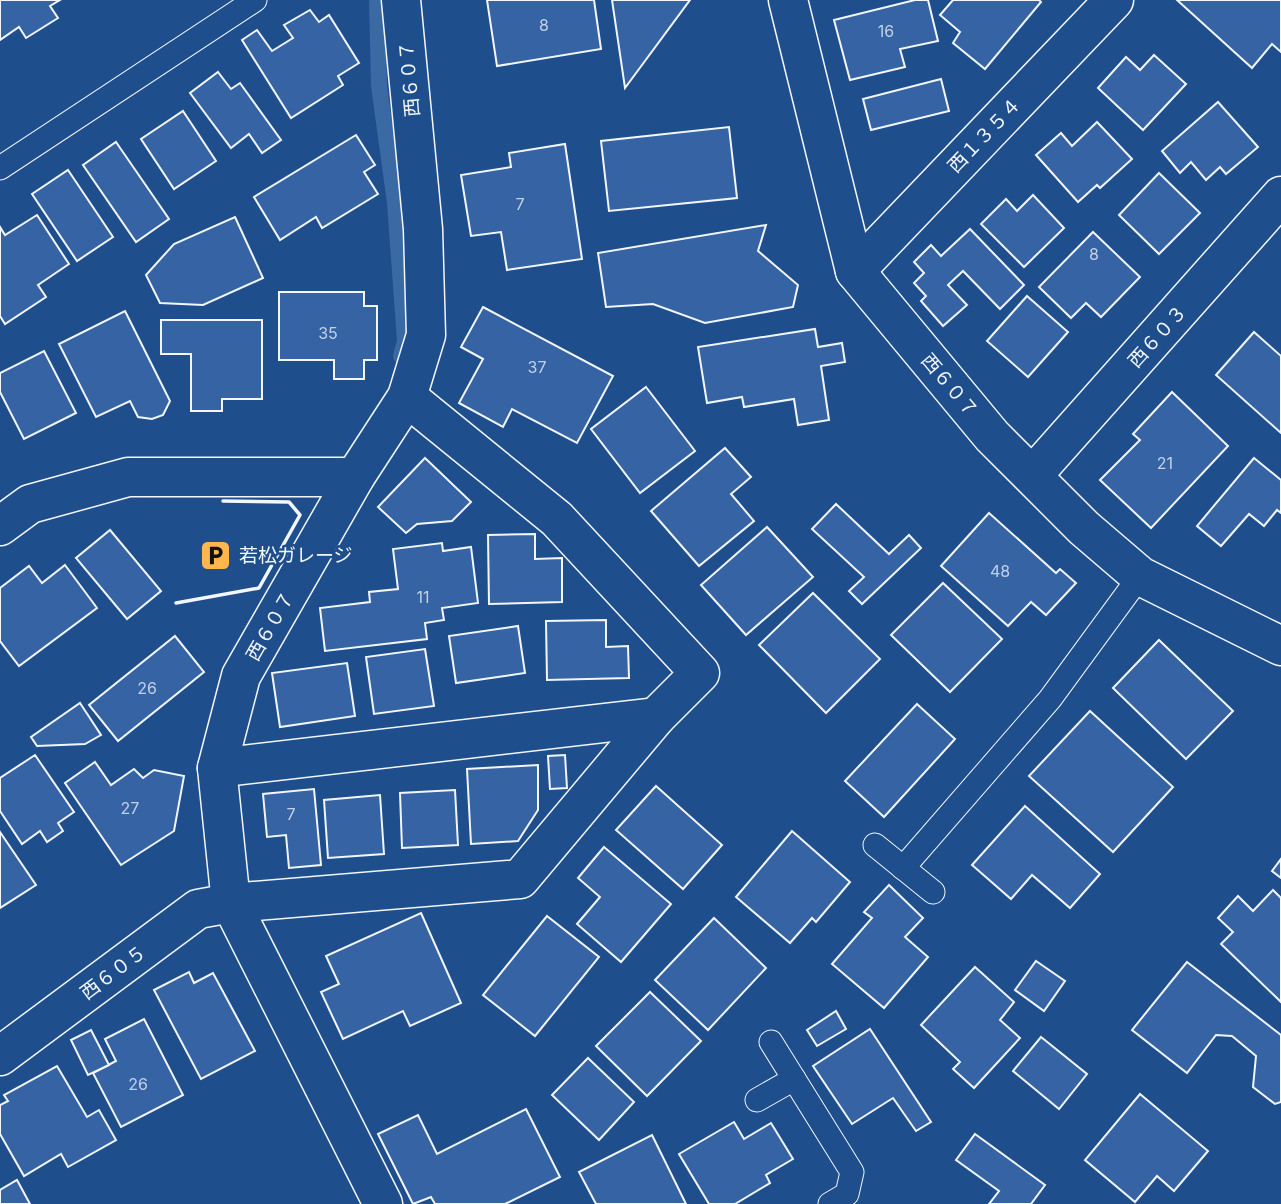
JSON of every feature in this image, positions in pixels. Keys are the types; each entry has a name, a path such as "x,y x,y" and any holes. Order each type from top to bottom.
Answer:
{"street":[{"name":"西６０７","path":"383,1204 231,903 217,768 241,676 355,477 407,397 426,335 423,229 401,0"},
{"name":"西６０７","path":"788,0 855,271 992,436 1084,528 1140,576 1281,646"},
{"name":"西１３５４","path":"855,271 1114,0"},
{"name":"西６０３","path":"1033,475 1281,197"},
{"name":"西６０５","path":"0,1056 198,909 231,903 520,879 656,717 700,673 557,519 407,397"},
{"path":"0,526 30,504 128,478 355,477"},
{"path":"217,768 656,717"}],"lane":[{"path":"0,169 255,0"},
{"path":"903,868 1050,699 1140,576"},
{"path":"875,845 933,892"},
{"path":"771,1042 852,1172 847,1194 830,1204"},
{"path":"757,1100 794,1080"}],"building":[{"path":"0,0 60,0 50,6 58,18 26,38 19,27 0,40"},
{"path":"487,0 594,0 601,49 497,66"},
{"path":"612,0 690,0 625,88"},
{"path":"915,0 928,0 938,41 900,49 905,67 850,80 834,20"},
{"path":"953,0 1041,2 985,69 953,43 960,32 940,15"},
{"path":"1177,0 1281,0 1281,52 1272,44 1252,68"},
{"path":"310,10 319,22 329,15 359,63 338,76 343,85 291,118 242,40 257,30 272,51 293,38 284,25"},
{"path":"1154,55 1186,84 1143,130 1098,88 1126,57 1140,70"},
{"path":"218,72 231,89 240,83 281,140 262,153 249,134 231,148 190,93"},
{"path":"941,79 949,111 871,130 863,99"},
{"path":"1218,102 1258,147 1226,174 1220,167 1206,180 1191,162 1180,173 1162,151"},
{"path":"183,111 216,161 174,189 141,139"},
{"path":"1097,122 1132,159 1100,188 1097,185 1078,202 1036,155 1061,133 1072,146"},
{"path":"729,127 737,198 609,211 601,141"},
{"path":"356,135 375,165 364,172 378,194 322,228 316,217 280,240 254,197"},
{"path":"116,142 169,219 136,242 83,165"},
{"path":"565,144 582,259 507,270 501,232 471,236 461,175 511,167 509,153"},
{"path":"68,170 113,237 77,261 32,194"},
{"path":"1159,173 1200,213 1159,254 1119,215"},
{"path":"1033,195 1064,228 1024,267 981,224 1006,199 1017,211"},
{"path":"37,215 69,264 38,285 46,297 5,324 0,316 0,227 5,235"},
{"path":"235,217 263,278 203,305 160,303 146,275 174,244"},
{"path":"766,225 758,251 798,285 793,307 705,323 653,304 606,307 598,253"},
{"path":"970,229 1024,285 1000,309 963,271 948,285 967,305 943,326 921,301 926,296 914,283 924,273 914,262 931,245 941,256"},
{"path":"1093,232 1140,277 1101,317 1086,303 1071,318 1039,287"},
{"path":"279,292 364,292 364,306 377,306 377,360 364,360 364,379 334,379 334,360 279,360"},
{"path":"1027,296 1068,332 1028,377 987,341"},
{"path":"483,307 613,376 577,443 512,409 503,427 459,403 483,359 461,347"},
{"path":"125,311 170,401 163,415 152,419 138,417 130,401 96,417 59,344"},
{"path":"161,320 262,320 262,399 222,399 222,411 191,411 191,354 161,354"},
{"path":"815,329 818,347 842,343 845,362 821,366 829,420 798,425 794,399 744,407 742,397 707,403 698,347"},
{"path":"1254,332 1281,356 1281,433 1216,375"},
{"path":"44,351 76,413 24,439 0,392 0,373"},
{"path":"646,387 695,451 640,493 591,429"},
{"path":"1172,392 1228,446 1151,528 1100,480 1140,440 1133,434"},
{"path":"725,448 751,477 731,494 754,521 699,566 651,511"},
{"path":"425,458 471,502 452,521 417,524 406,533 378,507"},
{"path":"1254,458 1281,480 1281,513 1277,510 1264,526 1249,514 1221,546 1197,526"},
{"path":"836,504 889,554 909,535 921,548 862,604 849,591 864,577 812,529"},
{"path":"989,513 1056,573 1060,569 1076,583 1046,615 1031,602 1008,626 941,566"},
{"path":"767,527 813,577 746,635 701,585"},
{"path":"110,530 161,591 127,619 76,558"},
{"path":"535,534 535,559 562,558 562,602 489,604 488,535"},
{"path":"442,543 443,551 471,547 478,603 442,608 444,620 425,623 427,639 325,651 320,608 370,602 369,592 398,589 393,549"},
{"path":"65,565 97,608 19,666 0,641 0,588 29,566 42,583"},
{"path":"943,583 1002,639 950,692 891,635"},
{"path":"813,593 880,659 826,713 759,645"},
{"path":"606,620 606,647 628,646 629,678 547,680 546,621"},
{"path":"518,626 525,673 456,683 449,636"},
{"path":"175,636 204,672 118,741 89,705"},
{"path":"1159,640 1233,711 1186,759 1113,688"},
{"path":"425,649 434,706 374,714 366,657"},
{"path":"347,663 355,716 280,727 272,673"},
{"path":"80,703 101,735 85,744 37,746 31,737"},
{"path":"917,704 955,739 884,817 845,781"},
{"path":"1090,711 1173,787 1113,852 1029,776"},
{"path":"35,755 74,812 58,823 63,831 47,842 40,831 22,844 0,811 0,778"},
{"path":"565,755 567,788 550,789 548,756"},
{"path":"95,762 111,785 134,769 143,778 154,770 184,776 174,831 121,865 65,783"},
{"path":"538,765 538,810 518,841 471,844 467,769"},
{"path":"656,786 722,845 683,889 616,830"},
{"path":"314,789 321,865 289,868 286,835 267,837 263,794"},
{"path":"455,790 458,845 402,848 400,793"},
{"path":"380,795 384,854 328,858 324,800"},
{"path":"1025,806 1100,874 1070,908 1032,875 1011,899 972,865"},
{"path":"792,831 850,882 816,922 812,918 790,943 736,897"},
{"path":"0,832 36,885 0,908"},
{"path":"604,847 671,904 621,962 577,924 600,897 578,878"},
{"path":"1281,859 1281,878 1272,871"},
{"path":"889,885 923,918 905,937 928,957 884,1008 832,964 872,918 864,912"},
{"path":"1273,890 1281,898 1281,1002 1221,944 1233,932 1218,918 1238,896 1253,911"},
{"path":"421,913 461,1003 410,1026 403,1011 343,1039 321,992 339,984 326,956"},
{"path":"547,916 599,957 535,1036 483,995"},
{"path":"714,918 766,968 708,1030 655,980"},
{"path":"1036,961 1065,981 1044,1011 1015,990"},
{"path":"1187,962 1281,1035 1281,1102 1275,1104 1253,1087 1256,1056 1232,1036 1216,1035 1187,1073 1132,1030"},
{"path":"975,967 1014,1002 1000,1020 1020,1038 974,1088 953,1069 960,1062 921,1025"},
{"path":"189,972 194,983 213,973 255,1051 201,1079 154,990"},
{"path":"650,992 701,1041 647,1096 596,1046"},
{"path":"836,1011 846,1029 817,1046 807,1030"},
{"path":"144,1019 183,1095 121,1127 93,1073 116,1061 105,1039"},
{"path":"870,1029 931,1122 916,1131 893,1098 852,1124 813,1066"},
{"path":"91,1030 109,1065 88,1075 71,1040"},
{"path":"1041,1037 1087,1074 1059,1109 1013,1071"},
{"path":"588,1058 634,1102 599,1140 552,1095"},
{"path":"57,1066 87,1117 99,1110 116,1140 68,1167 61,1154 24,1176 0,1134 0,1105 8,1101 4,1095"},
{"path":"1140,1094 1208,1151 1174,1191 1157,1176 1135,1202 1085,1160"},
{"path":"526,1109 560,1177 505,1204 435,1204 431,1197 413,1204 378,1134 418,1115 437,1154"},
{"path":"734,1122 744,1139 771,1123 793,1159 766,1175 770,1183 735,1204 709,1204 679,1154"},
{"path":"975,1134 1045,1185 1031,1204 989,1204 999,1191 956,1160"},
{"path":"652,1135 686,1204 596,1204 579,1172"},
{"path":"17,1180 30,1204 0,1204 0,1190"}],"waterway":[{"path":"377,0 379,86 395,203 405,341 401,356"}],"wall":[{"path":"176,603 259,588 300,515 289,502 223,501"}],"place":[{"name":"若松ガレージ","path":"216,555"}]}
